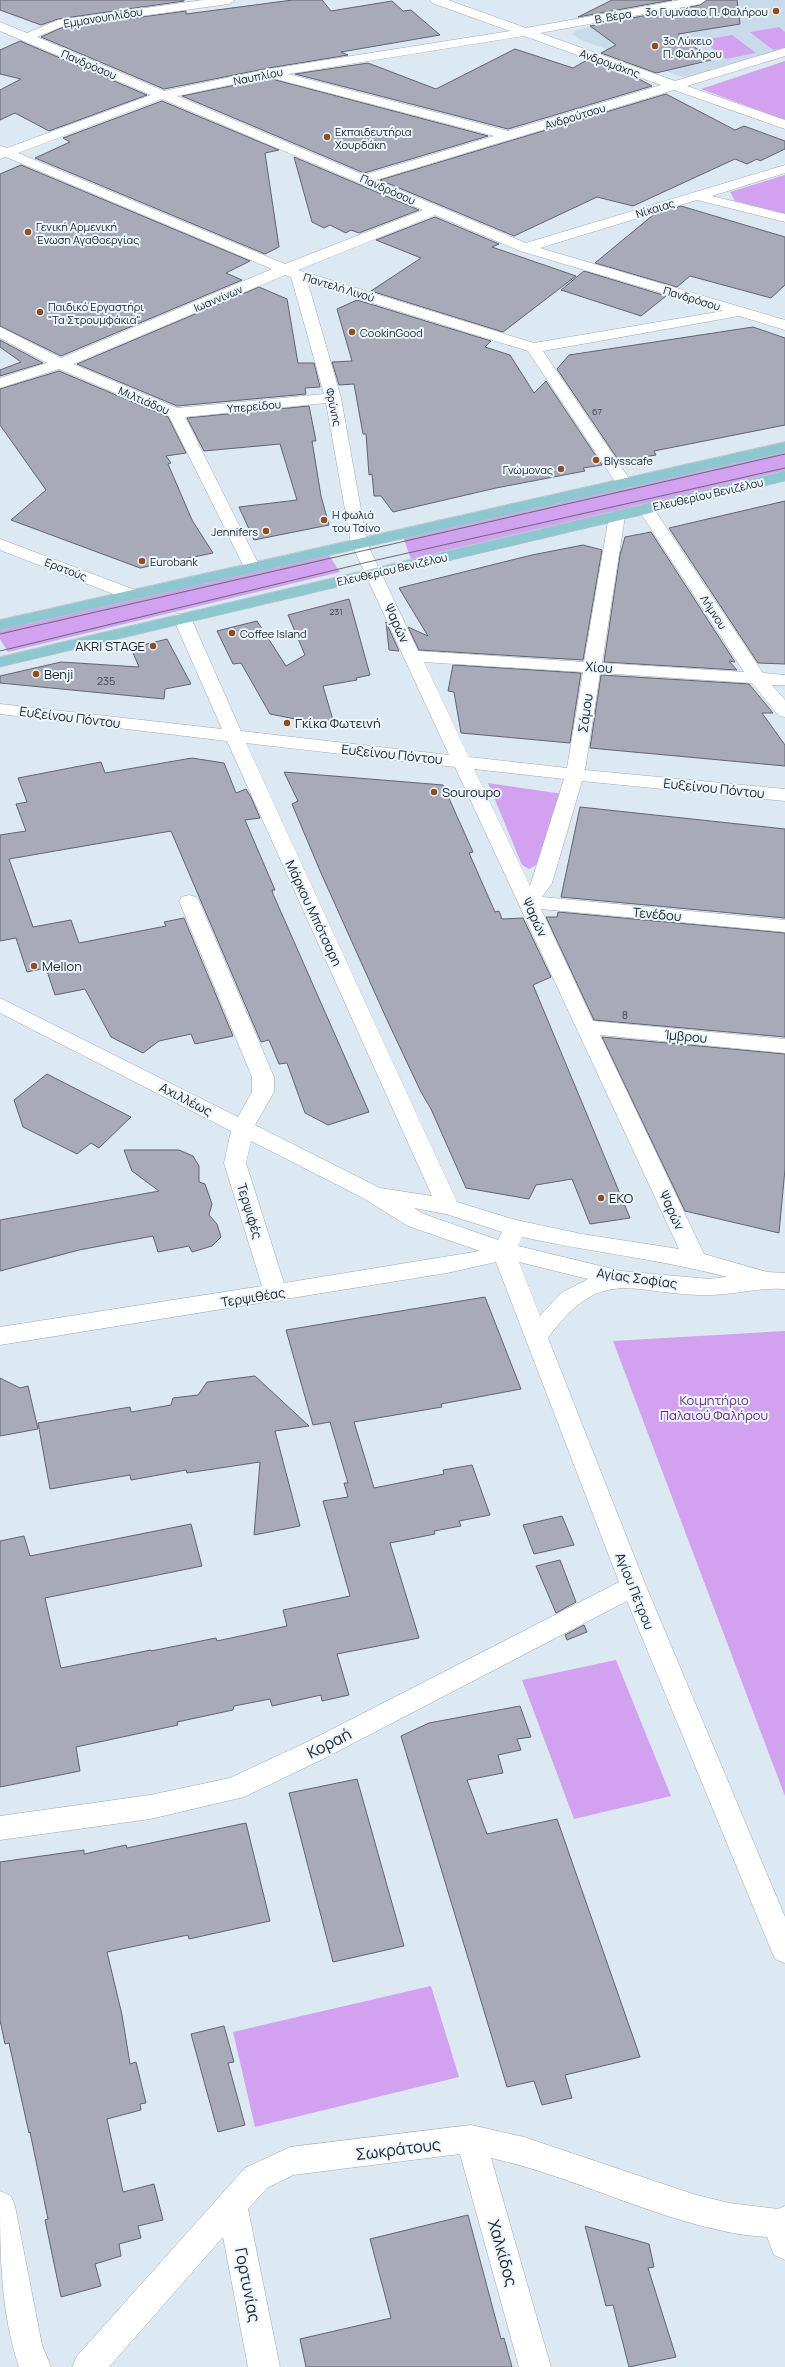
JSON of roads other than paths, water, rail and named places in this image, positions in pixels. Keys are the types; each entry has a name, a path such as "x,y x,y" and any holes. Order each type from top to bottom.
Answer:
{"main road":[{"path":"0,625 785,447"},
{"name":"Ελευθερίου Βενιζέλου","path":"0,662 785,476"}],"street":[{"path":"161,0 173,7"},
{"name":"Εμμανουηλίδου","path":"27,37 58,24 228,0"},
{"name":"Ανδρομάχης","path":"436,0 785,125"},
{"name":"Β. Βέρα","path":"525,32 700,0"},
{"name":"Πανδρόσου","path":"0,26 365,179 525,248 785,325"},
{"name":"Ναυπλίου","path":"2,153 162,95 268,73 525,32"},
{"name":"Ανδρούτσου","path":"365,179 785,52"},
{"path":"268,73 510,136"},
{"name":"Παντελή Λινού","path":"2,153 292,272 533,348"},
{"name":"Νίκαιας","path":"525,248 785,169"},
{"path":"697,196 785,218"},
{"name":"Ιωαννίνων","path":"0,383 60,364 292,272 436,210"},
{"name":"Φρύνης","path":"292,272 333,398 359,543 373,573"},
{"path":"624,483 533,348 740,312"},
{"name":"Μιλτιάδου","path":"0,332 60,364 175,413 252,567"},
{"name":"Υπερείδου","path":"175,413 333,398"},
{"name":"Λήμνου","path":"646,509 757,678 785,712"},
{"name":"Σάμου","path":"528,902 542,883 575,775 591,666 617,516"},
{"name":"Ερατούς","path":"2,546 132,595"},
{"name":"Ψαρών","path":"373,573 695,1260"},
{"name":"Μάρκου Μπότσαρη","path":"182,618 448,1207"},
{"name":"Χίου","path":"412,656 591,666 785,680"},
{"name":"Ευξείνου Πόντου","path":"0,709 575,775 785,795"},
{"name":"Τερψιφές","path":"189,901 263,1077 262,1092 243,1127 236,1162 276,1294"},
{"name":"Τενέδου","path":"528,902 785,926"},
{"name":"Αχιλλέως","path":"0,1005 371,1193 416,1220 505,1251"},
{"name":"Ίμβρου","path":"586,1027 785,1046"},
{"name":"Αχιλλέως","path":"371,1193 448,1207 515,1228"},
{"path":"505,1251 515,1228"},
{"name":"Αγίας Σοφίας","path":"515,1228 582,1242 695,1260 778,1281"},
{"name":"Αγίας Σοφίας","path":"505,1251 621,1279 709,1287 778,1281"},
{"name":"Τερψιθέας","path":"0,1336 276,1294 447,1265 484,1258 505,1251"},
{"name":"Αγίου Πέτρου","path":"505,1251 509,1267 536,1338 633,1586 785,1950"},
{"path":"536,1338 562,1303 572,1295 595,1284 621,1279"},
{"name":"Κοραή","path":"0,1828 150,1807 234,1790 314,1751 633,1586"},
{"name":"Σωκράτους","path":"88,2367 256,2178 290,2161 471,2139 524,2151 693,2209 783,2230"},
{"name":"Χαλκίδος","path":"471,2139 535,2367"},
{"name":"Γορτυνίας","path":"232,2204 264,2367"},
{"path":"0,2206 26,2345 35,2367"}],"tram line":[{"path":"0,634 785,454"},
{"path":"0,651 368,562 785,468"}],"place":[{"name":"3ο Γυμνάσιο Π. Φαλήρου","path":"776,11"},
{"name":"3ο Λύκειο Π. Φαλήρου","path":"655,46"},
{"name":"Εκπαιδευτήρια Χουρδάκη","path":"327,137"},
{"name":"Γενική Αρμενική Ένωση Αγαθοεργίας","path":"28,232"},
{"name":"Παιδικό Εργαστήρι \"Τα Στρουμφάκια\"","path":"40,312"},
{"name":"CookinGood","path":"352,332"},
{"name":"Blysscafe","path":"596,460"},
{"name":"Γνώμονας","path":"561,469"},
{"name":"Η φωλιά του Τσίνο","path":"324,520"},
{"name":"Jennifers","path":"266,531"},
{"name":"Eurobank","path":"142,561"},
{"name":"Coffee Island","path":"232,633"},
{"name":"AKRI STAGE","path":"153,646"},
{"name":"Benji","path":"36,674"},
{"name":"Γκίκα Φωτεινή","path":"287,723"},
{"name":"Souroupo","path":"434,792"},
{"name":"Mellon","path":"34,966"},
{"name":"EKO","path":"601,1198"}],"park label":[{"name":"Κοιμητήριο Παλαιού Φαλήρου","path":"714,1408"}]}
